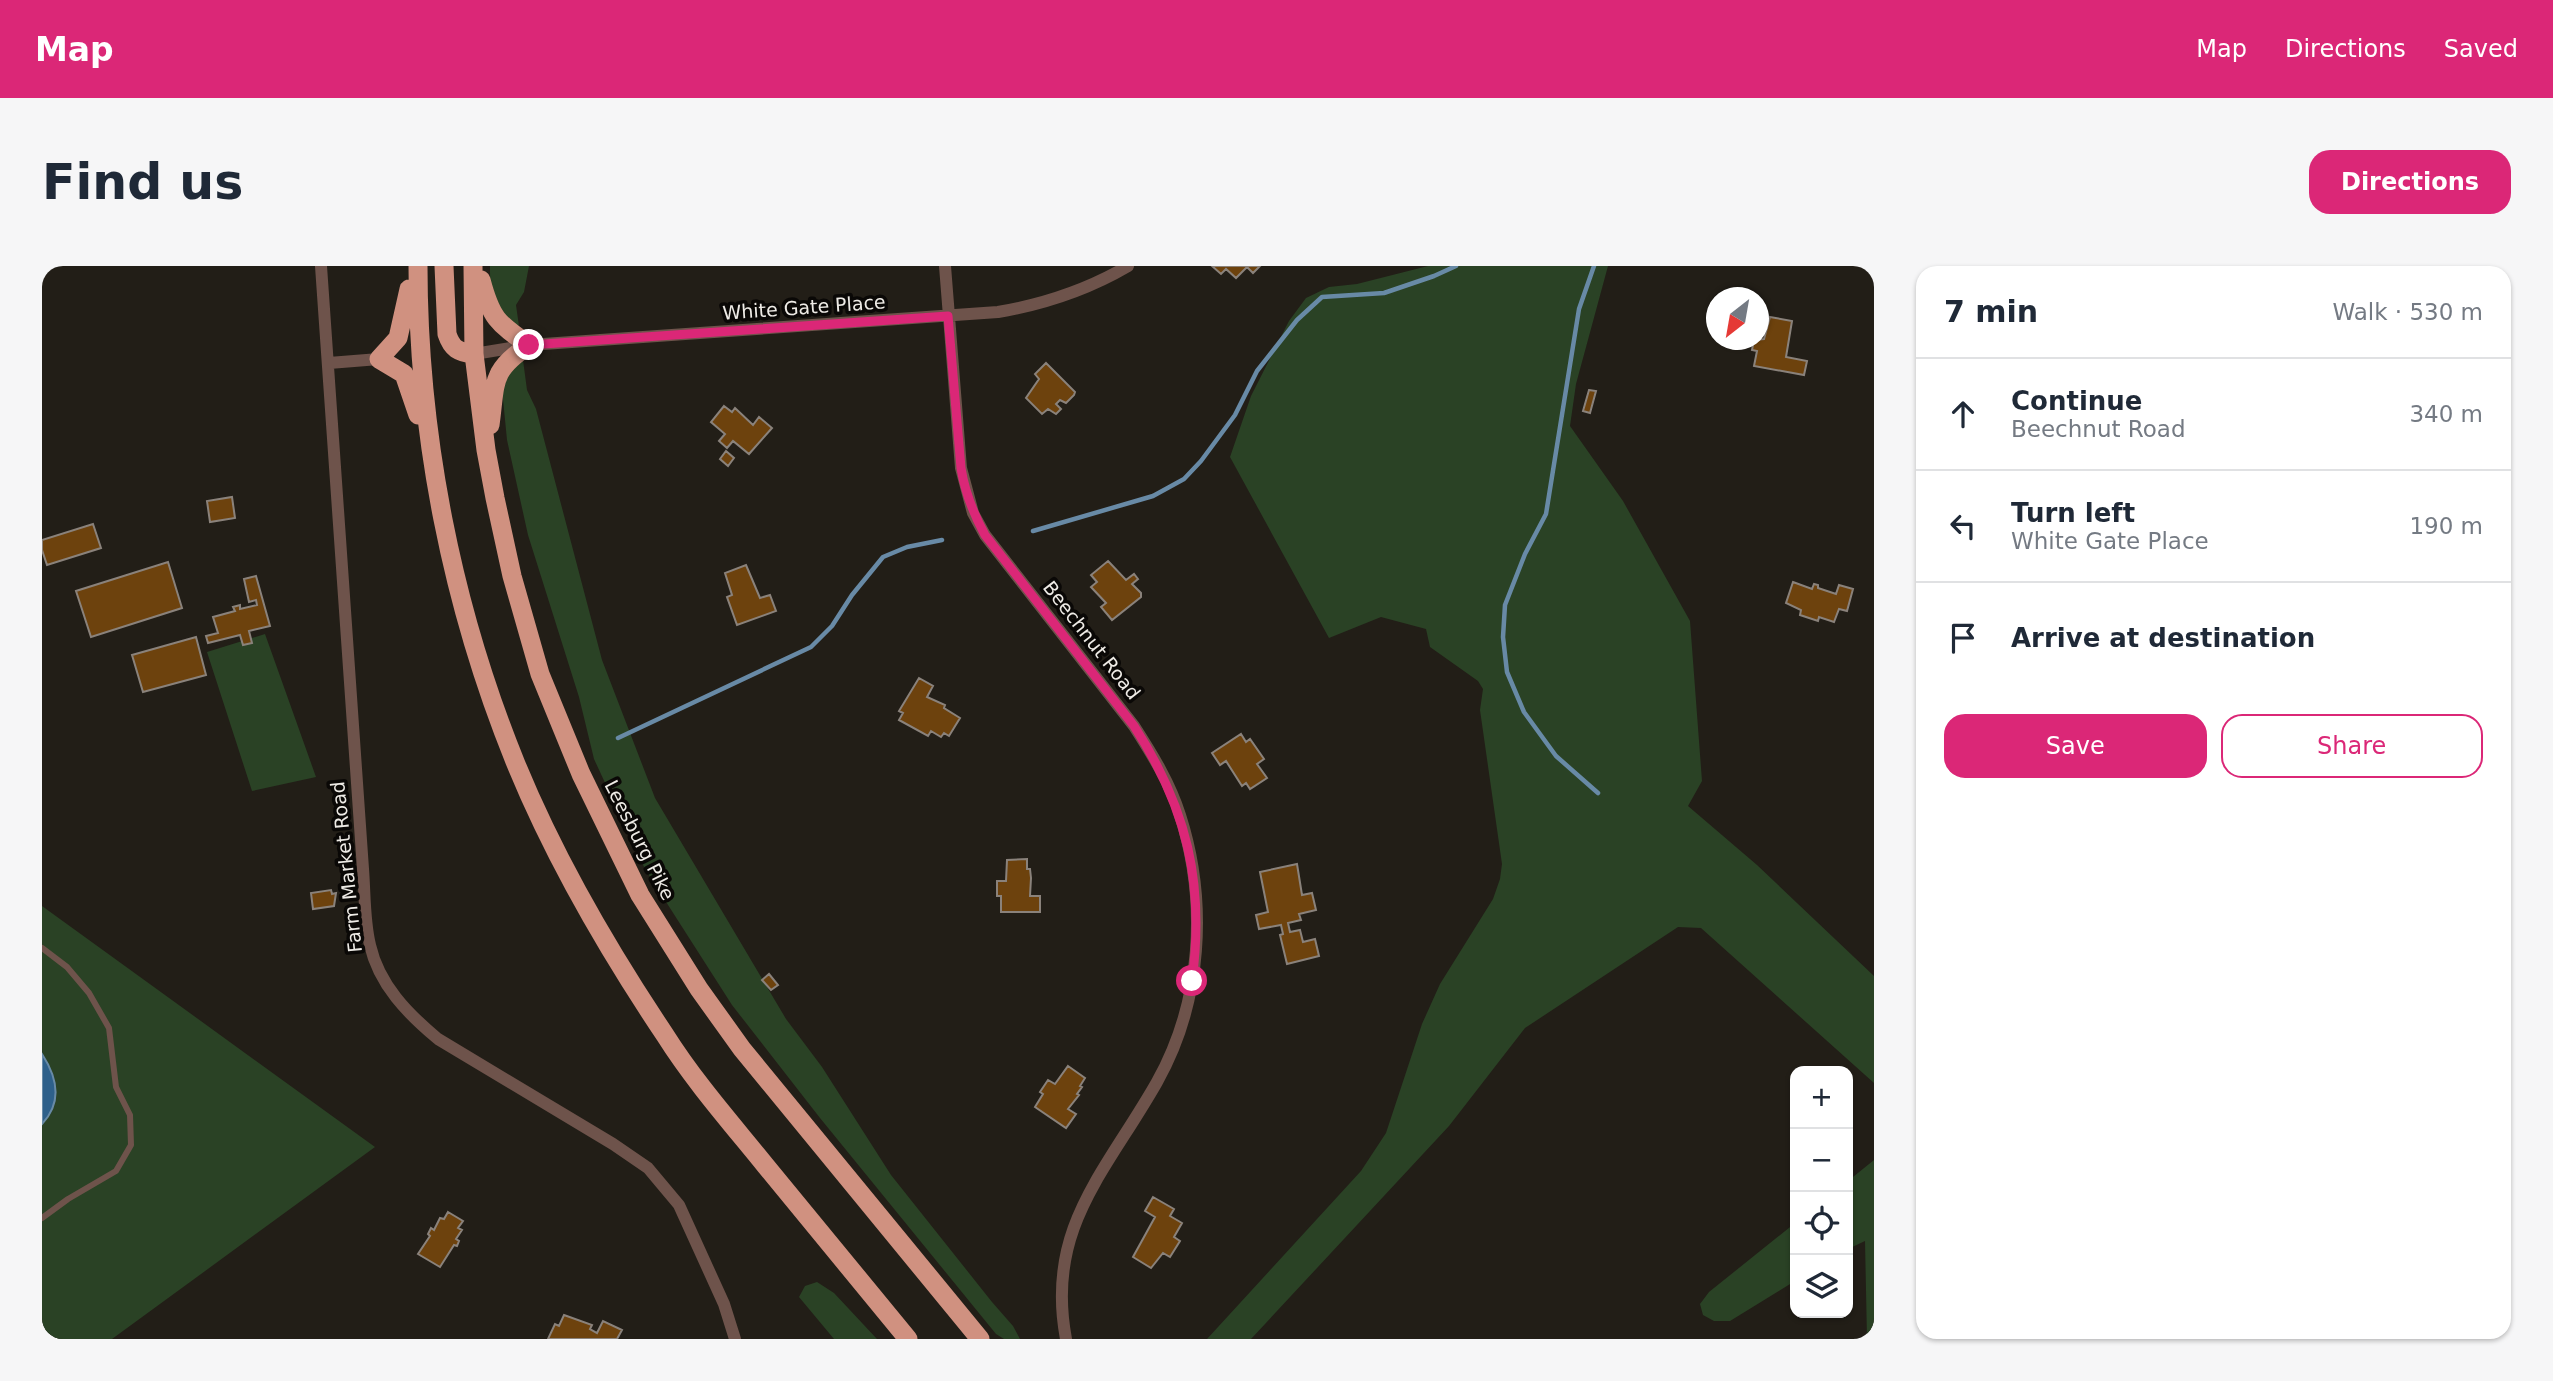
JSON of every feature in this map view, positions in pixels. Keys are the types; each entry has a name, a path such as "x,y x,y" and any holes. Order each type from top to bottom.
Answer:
{"highway":[{"path":"416,266 398,338 379,359 404,374 432,459"},
{"path":"416,266 420,356 432,459 450,551 477,655 516,764 562,863 592,918 666,1038 737,1131 908,1339"},
{"path":"444,266 447,334 450,344 456,351 474,354"},
{"path":"475,266 492,314 500,325 529,345 509,359 497,377 486,450"},
{"name":"Leesburg Pike","path":"475,266 474,354 486,450 512,576 540,674 580,774 640,895 699,989 742,1049 980,1339"}],"street":[{"name":"Farm Market Road","path":"321,266 363,869 370,943 376,963 401,1004 438,1039 648,1168 679,1205 724,1304 735,1339"},
{"name":"Beechnut Road","path":"945,266 961,468 973,513 985,535 1134,726 1153,755 1180,814 1195,882 1197,946 1184,1015 1158,1080 1084,1202 1069,1236 1060,1289 1066,1339"},
{"name":"White Gate Place","path":"474,354 529,345 999,312 1054,300 1082,290 1128,266"},
{"path":"328,363 379,359"}],"lane":[{"path":"42,948 67,967 89,993 109,1028 117,1087 130,1115 131,1145 116,1171 42,1218"}],"green space":[{"path":"490,266 529,266 524,292 516,305 519,326 503,315 494,302"},
{"path":"1428,266 1608,266 1576,384 1570,426 1623,501 1690,621 1702,781 1688,806 1757,865 1874,976 1874,1083 1701,928 1678,927 1525,1028 1449,1126 1251,1339 1207,1339 1361,1171 1386,1133 1422,1024 1440,984 1493,899 1500,879 1502,864 1480,710 1483,689 1478,681 1430,647 1426,629 1381,617 1329,638 1230,457 1251,396 1289,321 1306,298 1329,287 1357,284"},
{"path":"523,360 527,390 536,409 602,660 655,798 786,1019 822,1067 891,1175 1013,1326 1020,1339 1004,1339 996,1334 820,1118 732,1005 645,869 594,759 579,697 528,535 507,440 502,389 505,374"},
{"path":"265,634 316,777 252,791 207,652"},
{"path":"42,906 375,1147 112,1339 42,1339"},
{"path":"1874,1160 1874,1339 1867,1339 1865,1241 1853,1247 1853,1177"},
{"path":"1790,1227 1790,1284 1730,1321 1714,1321 1703,1315 1700,1304 1709,1292"},
{"path":"817,1282 834,1293 877,1339 834,1339 799,1297 805,1286"}],"water":[{"path":"42,1054 56,1089 53,1107 42,1124"}],"building":[{"path":"1212,266 1260,266 1253,273 1247,267 1236,278 1226,269 1221,274"},
{"path":"1770,317 1792,321 1786,357 1807,361 1804,375 1754,366 1757,351 1752,350 1769,350"},
{"path":"1046,363 1075,392 1066,403 1060,400 1056,404 1061,409 1056,414 1048,409 1042,414 1026,398 1039,379 1035,374"},
{"path":"1589,390 1596,391 1590,413 1583,411"},
{"path":"724,406 732,412 735,408 753,425 759,417 772,428 749,454 733,441 727,448 719,441 725,434 711,422"},
{"path":"726,451 734,458 728,466 720,459"},
{"path":"232,497 235,518 210,522 207,501"},
{"path":"93,524 101,548 47,565 42,540"},
{"path":"1108,561 1126,580 1134,574 1138,579 1132,584 1141,593 1141,597 1112,620 1101,607 1106,603 1091,587 1097,582 1091,575"},
{"path":"168,562 182,608 91,637 76,591"},
{"path":"746,565 760,598 770,595 776,611 737,625 727,597 732,595 725,573"},
{"path":"256,576 270,626 249,631 252,643 243,645 240,635 208,643 206,636 218,633 213,617 235,611 233,607 240,605 240,609 257,605 256,600 249,602 244,579"},
{"path":"1793,582 1812,589 1814,584 1818,585 1818,588 1836,594 1839,585 1853,589 1847,611 1839,609 1834,622 1819,617 1818,621 1800,615 1801,610 1786,603"},
{"path":"196,637 206,675 143,692 132,655"},
{"path":"919,678 933,686 927,697 945,705 944,708 960,718 949,736 944,733 941,737 931,731 928,736 899,720 903,713 899,711"},
{"path":"1241,734 1246,742 1250,739 1264,759 1257,764 1267,778 1250,789 1246,783 1242,786 1226,761 1220,765 1212,753"},
{"path":"1027,859 1031,878 1030,896 1040,896 1040,912 1001,912 997,881 1006,881 1007,860"},
{"path":"1297,864 1302,895 1312,893 1316,910 1299,914 1301,920 1288,923 1290,932 1300,930 1303,942 1315,939 1319,956 1287,964 1280,935 1283,934 1281,925 1259,929 1256,915 1268,912 1260,872"},
{"path":"331,890 332,894 336,893 334,906 313,909 311,893"},
{"path":"769,974 778,985 771,990 762,980"},
{"path":"1068,1066 1085,1078 1077,1094 1079,1095 1068,1109 1076,1114 1066,1128 1035,1107 1048,1080 1055,1084"},
{"path":"1153,1197 1174,1209 1170,1216 1182,1223 1174,1237 1180,1241 1170,1257 1163,1253 1151,1268 1133,1257 1155,1217 1145,1211"},
{"path":"448,1212 463,1221 458,1228 462,1230 456,1239 459,1241 457,1246 454,1245 440,1267 418,1254 430,1236 428,1234 431,1228 434,1230 440,1218 444,1219"},
{"path":"564,1315 592,1325 590,1329 597,1333 603,1321 622,1330 617,1339 548,1339 555,1324 559,1326"}],"waterway":[{"path":"1033,531 1153,496 1184,479 1235,415 1257,371 1297,320 1322,297 1384,293 1456,266"},
{"path":"1594,266 1579,309 1546,514 1525,554 1505,605 1503,637 1507,672 1524,712 1556,756 1598,793"},
{"path":"618,738 811,647 832,626 852,595 883,557 907,547 942,540"}],"route":[{"path":"529,345 948,316 961,468 973,513 985,535 1134,726 1153,755 1180,814 1195,882 1197,946 1192,981"}]}
